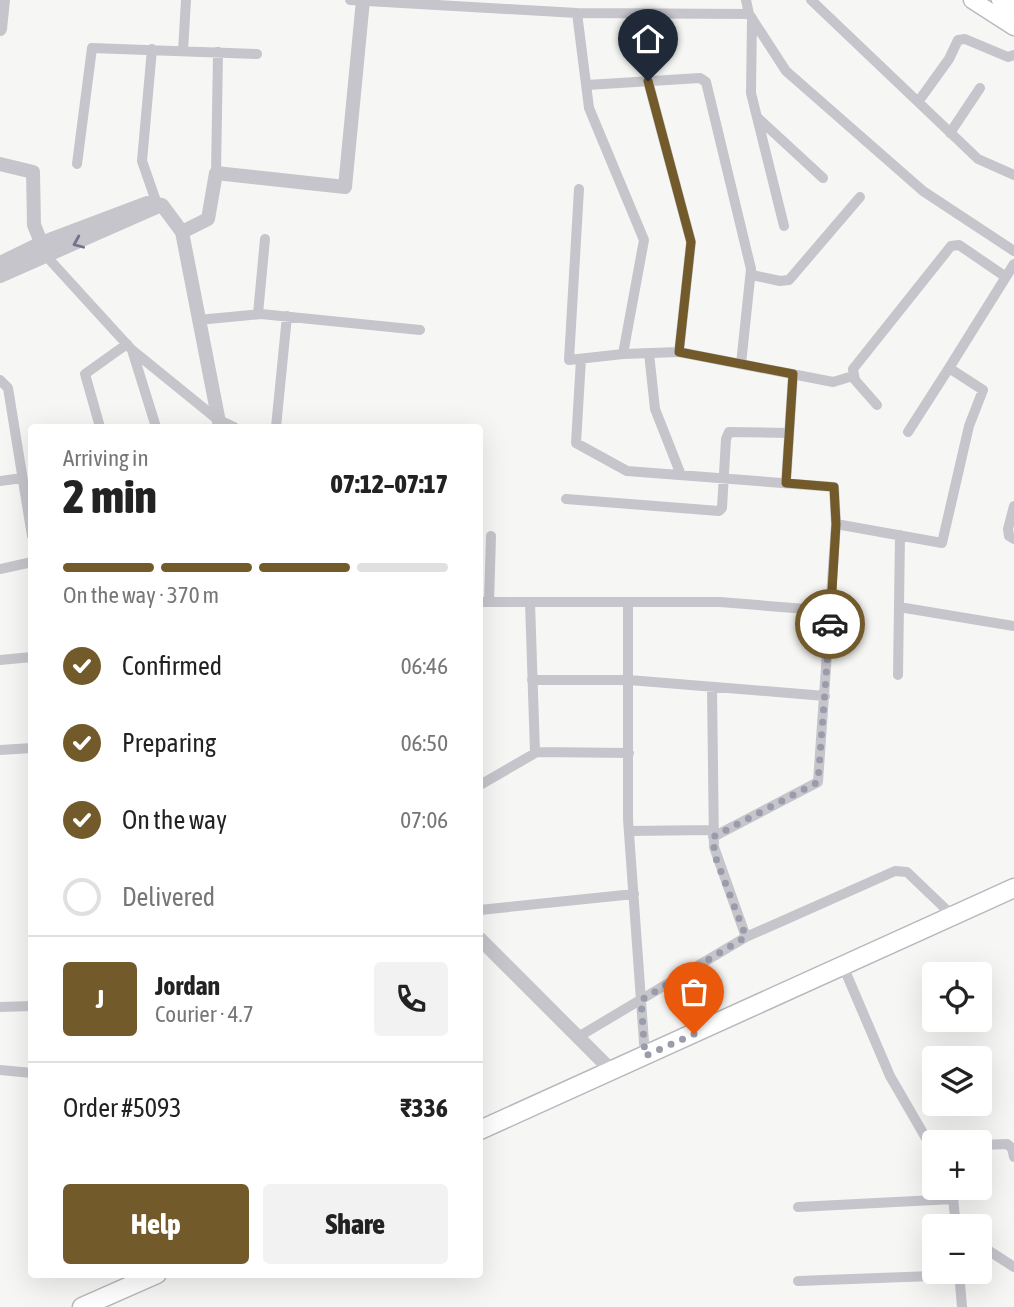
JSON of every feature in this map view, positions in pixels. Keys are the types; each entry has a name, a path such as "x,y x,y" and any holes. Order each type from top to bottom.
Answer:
{"highway":[{"path":"483,1129 1014,888"},
{"path":"82,1307 148,1278"}],"main road":[{"path":"972,0 1014,27"},
{"path":"1000,0 1014,9"}],"street":[{"path":"0,29 3,0"},
{"path":"183,51 186,0"},
{"path":"216,173 345,187 358,0 577,13 750,16"},
{"path":"747,0 750,16 751,86 784,226"},
{"path":"811,0 978,159 1014,175"},
{"path":"577,13 589,108 644,240 623,355"},
{"path":"750,16 786,71 923,191 1014,251"},
{"path":"918,102 949,59 958,40 965,39 1008,57 1014,55"},
{"path":"77,164 90,50 95,47 257,54"},
{"path":"152,49 142,161 159,204 182,232 219,423"},
{"path":"182,232 208,219 216,173 218,52"},
{"path":"587,85 700,78 706,82 752,275 741,364"},
{"path":"648,81 691,242 679,352"},
{"path":"950,133 980,88"},
{"path":"757,117 823,178"},
{"path":"0,164 33,172 34,225 44,250 129,347 219,423"},
{"path":"579,189 569,360 679,352 833,382 853,376"},
{"path":"752,275 780,281 789,279 860,197"},
{"path":"1,269 159,204"},
{"path":"258,314 265,239"},
{"path":"877,405 853,376 853,369 951,246 959,245 1006,277"},
{"path":"908,432 1014,264"},
{"path":"198,320 258,314 420,330"},
{"path":"276,424 287,316"},
{"path":"99,424 85,374 129,347"},
{"path":"129,347 155,424"},
{"path":"649,353 655,409 681,475"},
{"path":"581,359 576,443 627,471 834,487 836,524 818,782 713,833 629,831"},
{"path":"836,524 942,543 969,426 983,390 949,369"},
{"path":"786,483 793,374"},
{"path":"0,380 8,388 28,513"},
{"path":"566,499 719,512 722,508 726,439 729,432 789,433"},
{"path":"0,481 22,478"},
{"path":"1014,506 1008,529 1009,536 1014,539"},
{"path":"491,536 484,603 720,602 831,611"},
{"path":"898,675 900,536"},
{"path":"0,569 28,563"},
{"path":"530,602 535,753"},
{"path":"628,602 629,831 645,1056"},
{"path":"899,607 1014,626"},
{"path":"0,660 28,657"},
{"path":"532,680 629,680 825,696"},
{"path":"712,687 715,856 746,937"},
{"path":"0,750 28,748"},
{"path":"483,783 535,753 629,753"},
{"path":"578,1037 746,937 900,870 907,872 953,916"},
{"path":"483,911 634,894"},
{"path":"483,942 612,1071"},
{"path":"844,966 890,1076 922,1131"},
{"path":"0,1007 28,1006"},
{"path":"0,1070 28,1073"},
{"path":"992,1145 1007,1144 1012,1148 1014,1157"},
{"path":"798,1207 922,1197"},
{"path":"992,1253 1014,1267"},
{"path":"798,1281 922,1276"},
{"path":"960,1284 962,1307"}],"way so far":[{"path":"694,1034 645,1056 641,1000 746,937 715,856 713,837 818,782 830,624"}],"route":[{"path":"648,81 691,242 679,352 793,374 786,483 834,487 836,524 830,624"}]}
